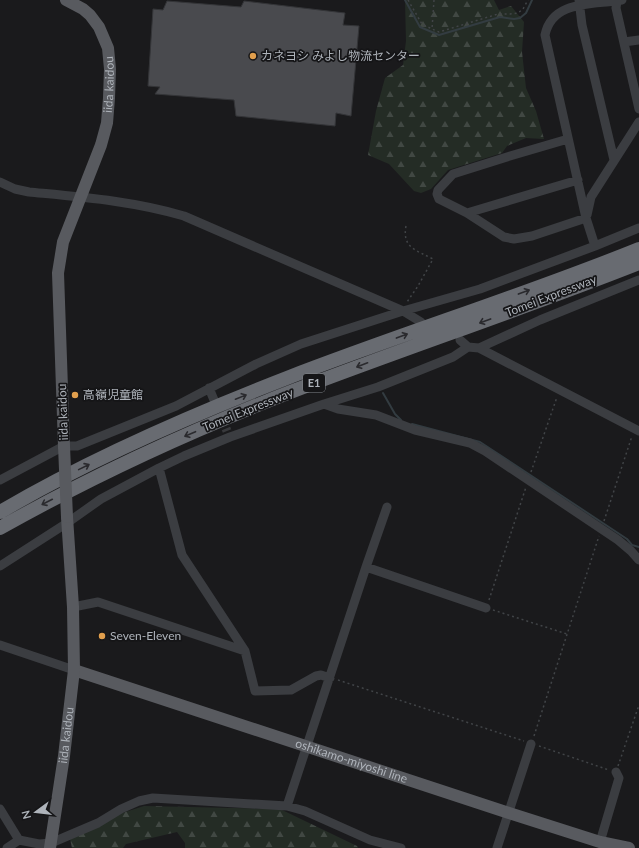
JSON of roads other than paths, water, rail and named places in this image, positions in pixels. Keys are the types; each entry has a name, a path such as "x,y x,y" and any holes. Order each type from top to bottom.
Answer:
{"highway":[{"name":"Tomei Expressway","path":"0,512 28,495 157,433 286,378 512,297 639,249"},
{"name":"Tomei Expressway","path":"0,528 89,480 230,417 313,384 547,298 639,262"}],"main road":[{"name":"iida kaidou","path":"50,846 64,756 74,670 58,273 63,242 101,145 107,123 109,98 109,55 104,37 95,22 83,10 66,0"},
{"name":"oshikamo-miyoshi line","path":"74,670 613,847 630,848"}],"street":[{"path":"595,246 586,218 545,35 548,22 556,12 562,8 579,2 619,0 616,8 639,108"},
{"path":"579,2 582,25 614,160"},
{"path":"624,42 639,40"},
{"path":"586,218 591,197 639,122"},
{"path":"568,139 453,174 438,190 437,194 439,199 467,213 504,237 514,239 532,236 586,218"},
{"path":"467,213 578,180"},
{"path":"0,182 15,189 29,192 120,202 184,216 403,311 422,322"},
{"path":"0,480 64,446 77,446 169,408 256,364 301,344 403,311 480,289 639,228"},
{"path":"479,348 554,313 639,280"},
{"path":"460,340 468,347 479,348 637,430"},
{"path":"0,566 100,499 229,434 378,387 453,357 468,347"},
{"path":"209,388 214,400"},
{"path":"324,404 376,415 415,430 470,444 485,451 627,547 639,560"},
{"path":"159,468 182,556 245,651 255,691 291,690 316,676 321,675 330,678"},
{"path":"287,806 308,747 387,507"},
{"path":"366,567 486,608"},
{"path":"72,607 98,602 245,651"},
{"path":"0,645 74,670"},
{"path":"498,848 531,744"},
{"path":"600,842 619,778 616,772"},
{"path":"7,848 19,840 50,846 98,823 121,809 145,799 153,798 287,806 305,811 370,840 401,848"},
{"path":"0,809 19,840"}],"waterway":[{"path":"405,0 420,27 439,35 500,17 514,19 520,18 526,13 532,0"},
{"path":"383,393 395,414 401,420"},
{"path":"412,424 480,442 627,539 632,545 639,547"}],"tunnel":[{"path":"221,416 227,431"}],"place":[{"name":"カネヨシ みよし物流センター","path":"253,56"},
{"name":"高嶺児童館","path":"75,395"},
{"name":"Seven-Eleven","path":"102,636"}]}
